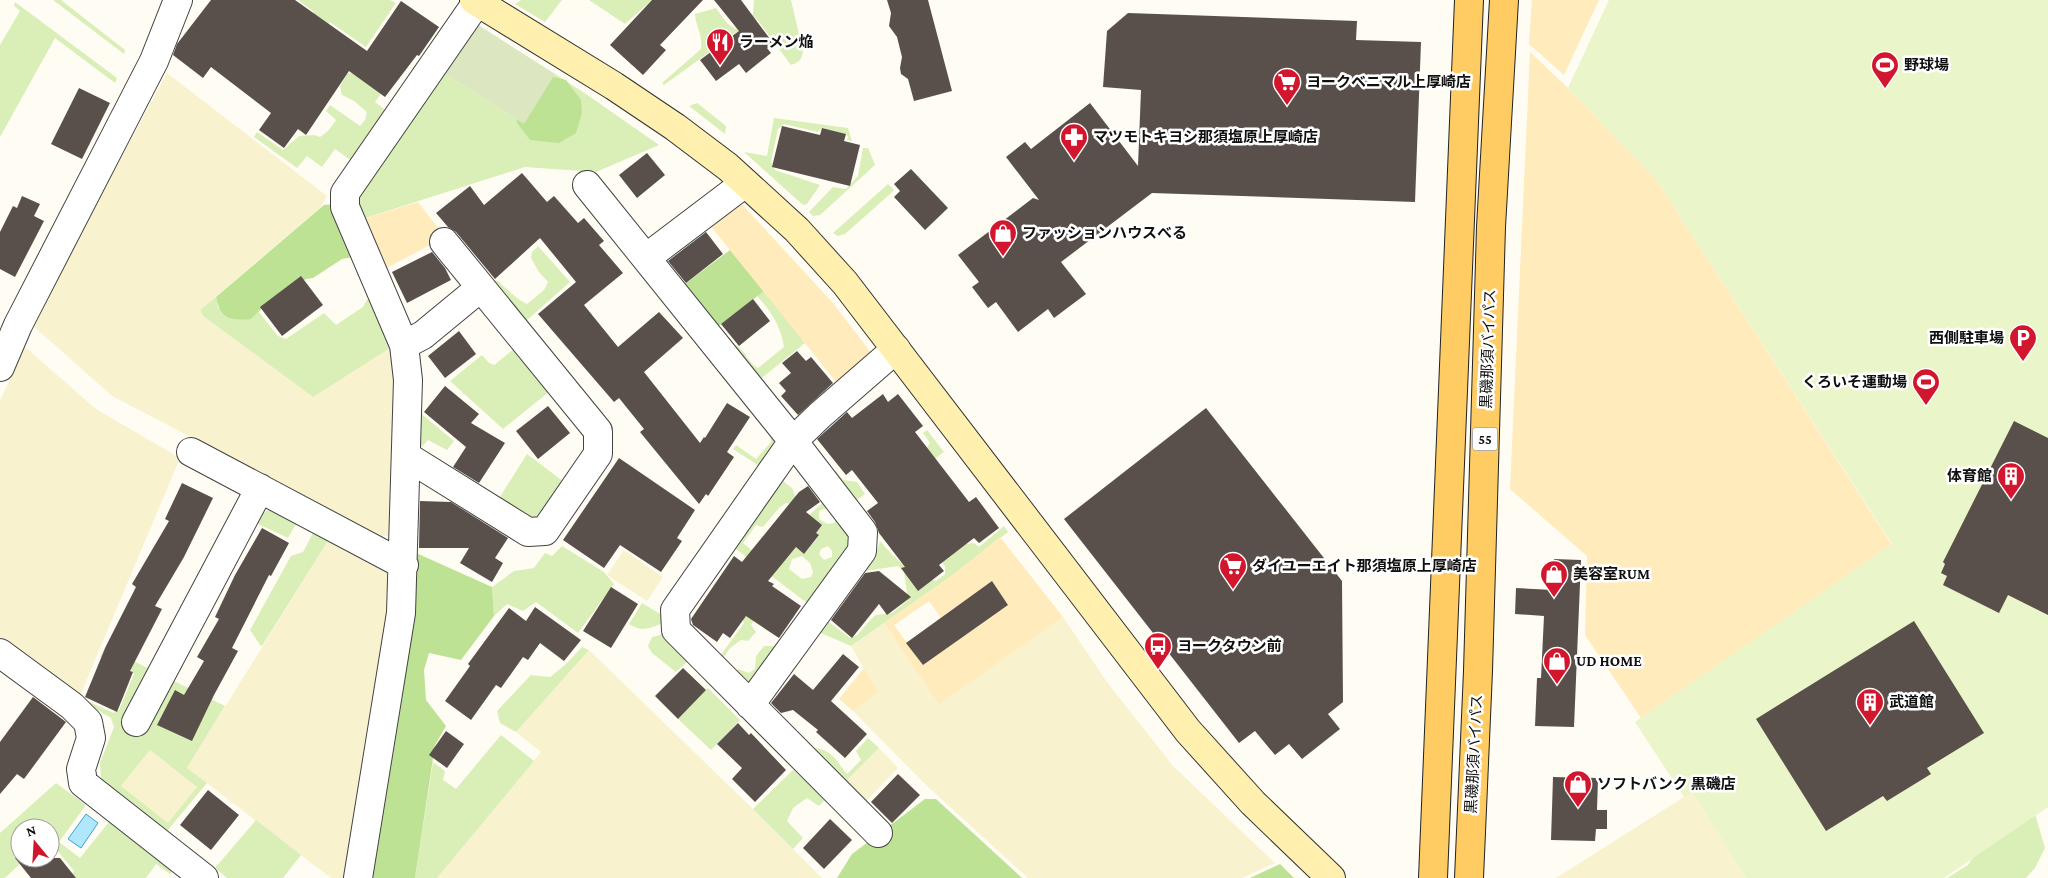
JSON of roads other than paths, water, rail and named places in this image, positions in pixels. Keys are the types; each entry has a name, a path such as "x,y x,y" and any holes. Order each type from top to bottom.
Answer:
{"main road":[{"name":"55","path":"1433,878 1469,0"},
{"name":"黒磯那須バイパス","path":"1469,878 1478,671 1491,227 1504,0"}],"street":[{"path":"0,364 18,325 154,61 178,0"},
{"path":"358,878 401,613 404,565 408,380 404,345 345,207 345,193 475,1 614,86 674,127 745,182 797,230 846,283 1031,528 1188,731 1253,804 1331,878"},
{"path":"646,258 745,182"},
{"path":"587,185 793,441 863,532 862,551 750,705"},
{"path":"406,456 528,532 545,531 598,454 598,431 444,242"},
{"path":"404,345 423,335 480,288"},
{"path":"878,833 676,630 675,610 793,441 820,414 896,350"},
{"path":"191,452 404,565"},
{"path":"136,722 260,488"},
{"path":"0,653 72,706 88,722 90,738 81,769 84,783 204,878"}],"water":[{"path":"86,814 98,823 81,848 68,839"}],"place":[{"name":"ラーメン焔","path":"720,66"},
{"name":"野球場","path":"1885,89"},
{"name":"ヨークベニマル上厚崎店","path":"1287,106"},
{"name":"マツモトキヨシ那須塩原上厚崎店","path":"1074,161"},
{"name":"ファッションハウスべる","path":"1003,257"},
{"name":"西側駐車場","path":"2023,362"},
{"name":"くろいそ運動場","path":"1926,406"},
{"name":"体育館","path":"2011,500"},
{"name":"ダイユーエイト那須塩原上厚崎店","path":"1233,590"},
{"name":"美容室RUM","path":"1554,598"},
{"name":"ヨークタウン前","path":"1158,670"},
{"name":"UD HOME","path":"1557,685"},
{"name":"武道館","path":"1870,726"},
{"name":"ソフトバンク 黒磯店","path":"1578,808"}]}
